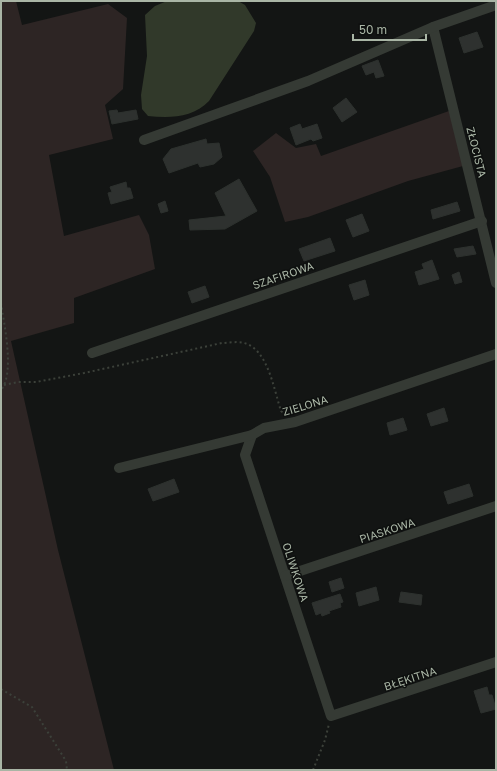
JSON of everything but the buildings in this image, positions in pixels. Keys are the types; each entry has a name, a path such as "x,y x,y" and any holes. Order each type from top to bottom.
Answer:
{"street":[{"path":"144,140 308,81 360,57 433,27 496,5"},
{"name":"ZŁOCISTA","path":"433,27 482,221 496,283"},
{"name":"SZAFIROWA","path":"92,353 482,221"},
{"name":"ZIELONA","path":"119,468 252,436 264,428 295,422 496,354"},
{"name":"OLIWKOWA","path":"252,436 245,455 331,716"},
{"name":"PIASKOWA","path":"285,576 496,506"},
{"name":"BŁĘKITNA","path":"331,716 496,662"}],"path":[{"path":"1,303 7,352 4,385 1,390"},
{"path":"4,385 18,382 36,382 84,373 222,343 243,342 254,348 263,357 281,411 295,422"},
{"path":"1,689 32,707 66,761 67,770"},
{"path":"313,770 325,740 331,716"}],"shaded area":[{"path":"1,1 16,1 22,25 108,4 127,18 123,89 105,105 113,139 49,155 64,236 139,215 149,235 155,269 74,298 74,323 11,341 58,550 114,770 1,770"},
{"path":"167,1 238,1 245,5 256,23 254,31 209,101 203,107 181,116 148,116 142,109 141,95 147,56 145,15 155,6"},
{"path":"449,111 463,166 408,181 308,217 285,222 270,177 253,151 276,133 296,148 316,144 321,156"}]}
